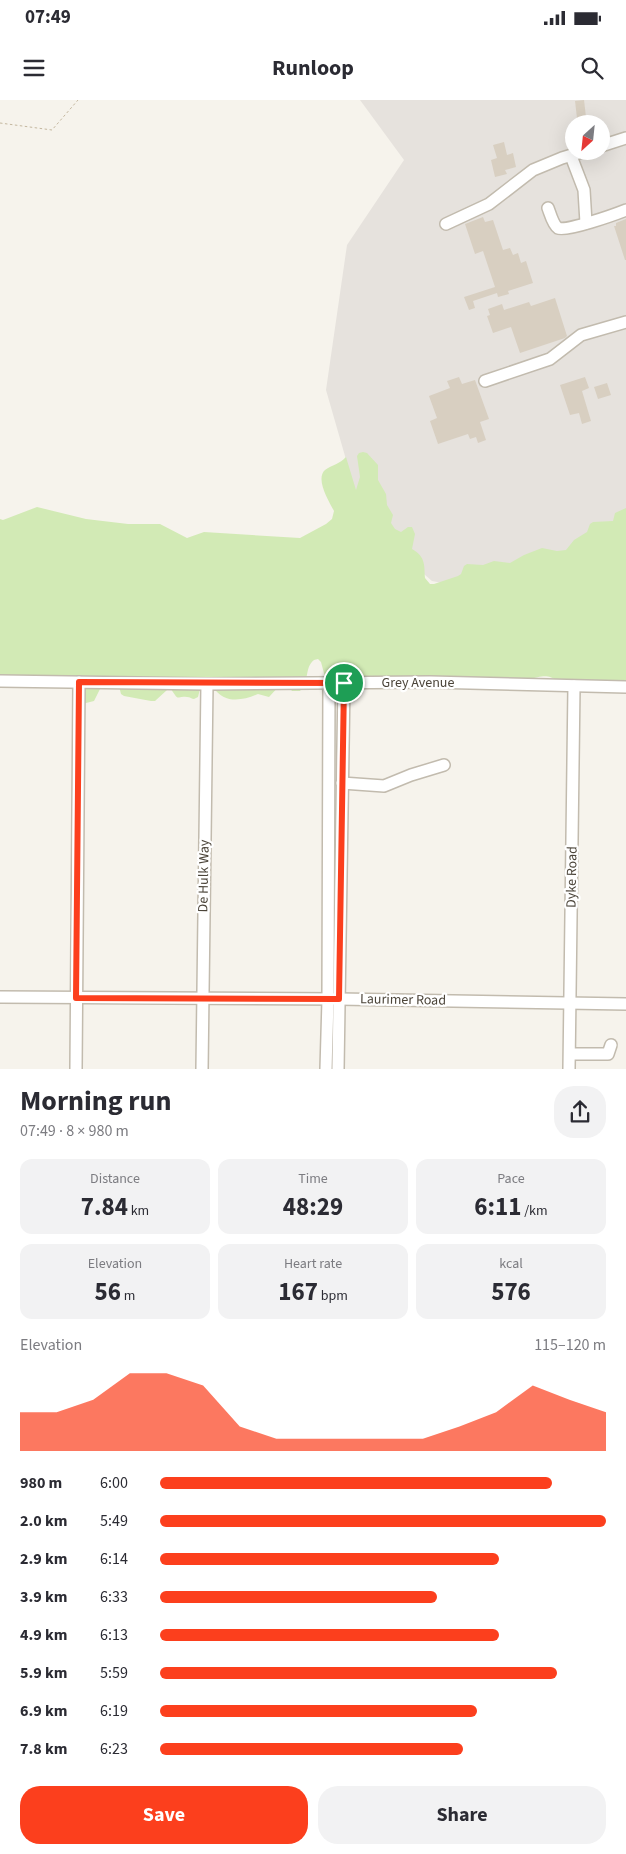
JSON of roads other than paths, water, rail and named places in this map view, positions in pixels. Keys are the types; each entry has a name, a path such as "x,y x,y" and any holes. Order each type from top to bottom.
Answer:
{"street":[{"path":"610,143 626,138"},
{"path":"446,224 489,204 533,170 565,158"},
{"path":"573,160 584,190 586,223"},
{"path":"548,208 558,228 569,228 626,210"},
{"path":"485,381 550,359 581,335 626,322"},
{"name":"Grey Avenue","path":"0,680 207,684 430,682 626,687"},
{"path":"76,1069 79,682"},
{"path":"329,683 334,1000 338,1069"},
{"path":"326,1069 334,1000 344,683"},
{"name":"De Hulk Way","path":"202,1069 207,684"},
{"name":"Dyke Road","path":"569,1069 574,686"},
{"path":"342,783 384,786 411,775 444,766"},
{"name":"Laurimer Road","path":"0,997 626,1004"},
{"path":"570,1054 608,1054 611,1045"}]}
